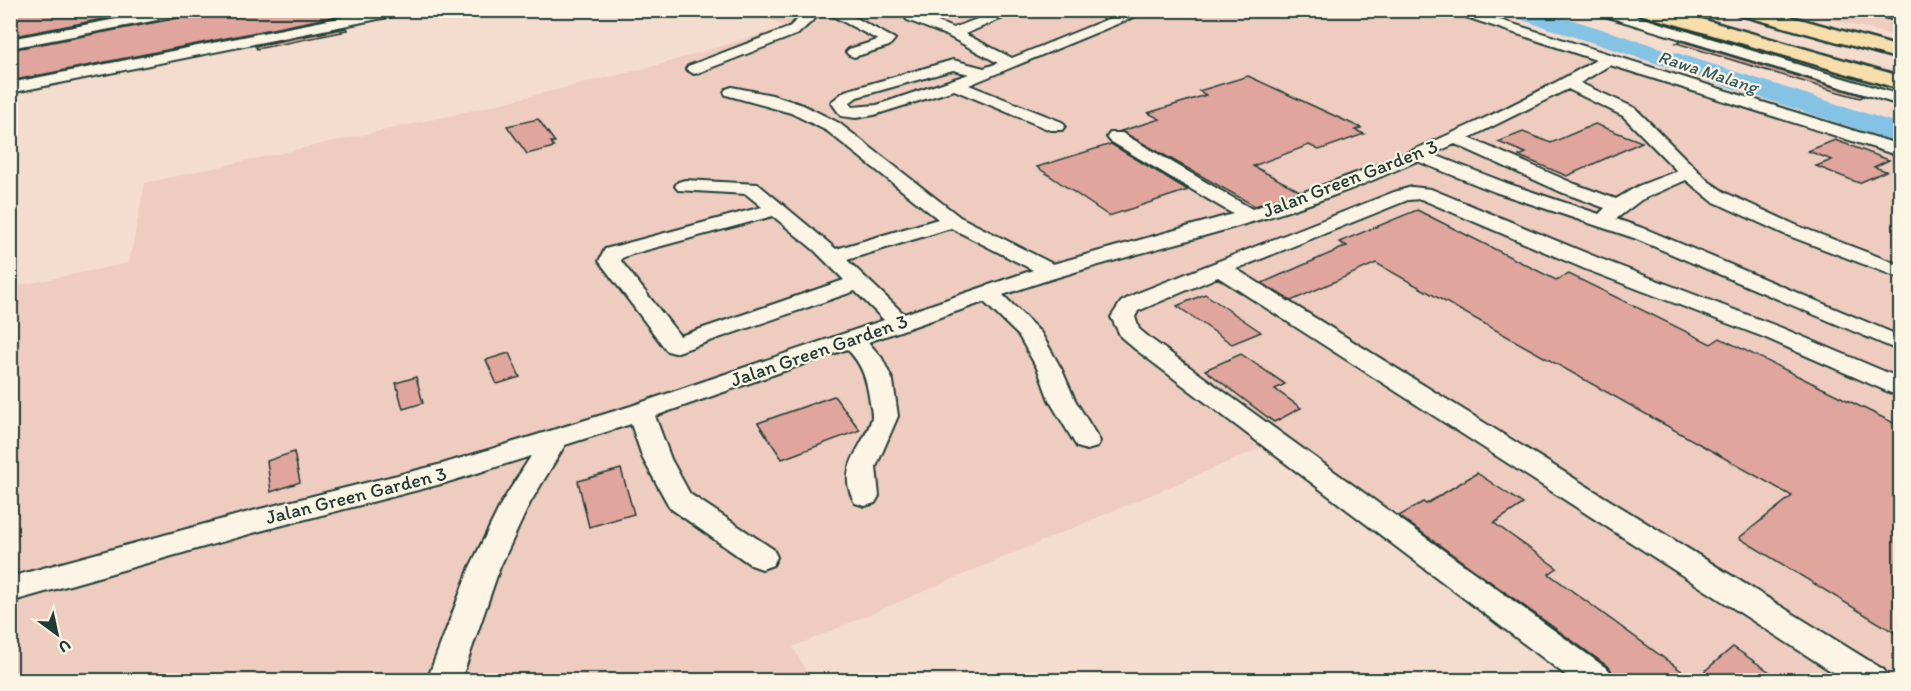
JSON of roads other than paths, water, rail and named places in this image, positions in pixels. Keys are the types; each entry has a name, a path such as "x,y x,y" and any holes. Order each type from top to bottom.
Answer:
{"highway":[{"path":"1647,10 1900,83"},
{"path":"1673,10 1900,74"},
{"path":"1705,10 1900,62"},
{"path":"1744,10 1900,53"},
{"path":"1790,10 1900,39"}],"street":[{"path":"10,44 189,10"},
{"path":"10,88 361,14 403,10"},
{"path":"694,69 793,31 817,10"},
{"path":"829,10 888,39 885,43 854,52"},
{"path":"915,10 912,17 953,33 1010,63"},
{"path":"953,33 1016,10"},
{"path":"985,73 953,65 851,94 839,102 847,112 864,114 955,85 1144,10"},
{"path":"1452,10 1900,151"},
{"path":"1600,10 1900,100"},
{"path":"1871,10 1900,17"},
{"name":"Jalan Green Garden 3","path":"10,590 260,520 445,473 640,412 1051,271 1250,216 1326,192 1455,138 1568,83 1609,59"},
{"path":"1568,83 1629,112 1689,173 1719,197 1791,230 1900,272"},
{"path":"955,85 1056,126"},
{"path":"732,92 766,99 797,109 833,127 953,221 1051,271"},
{"path":"1116,137 1250,216"},
{"path":"1455,138 1568,188 1641,234 1900,344"},
{"path":"1416,154 1502,188 1610,214 1662,183 1689,173"},
{"path":"685,186 751,188 833,257 899,322"},
{"path":"1326,192 1362,213"},
{"path":"1597,681 1129,332 1123,317 1129,307 1143,299 1401,196 1424,193 1593,264 1774,333 1900,387"},
{"path":"776,210 625,250 613,255 610,261 675,346 860,282"},
{"path":"833,257 953,221"},
{"path":"1220,268 1872,681"},
{"path":"988,293 1029,333 1050,370 1062,400 1087,441"},
{"path":"851,339 870,358 880,381 885,416 861,467 865,496"},
{"path":"640,412 657,459 680,501 762,557"},
{"path":"444,681 485,567 516,502 555,439"}],"waterway":[{"name":"Rawa Malang","path":"1516,10 1900,134"}]}
